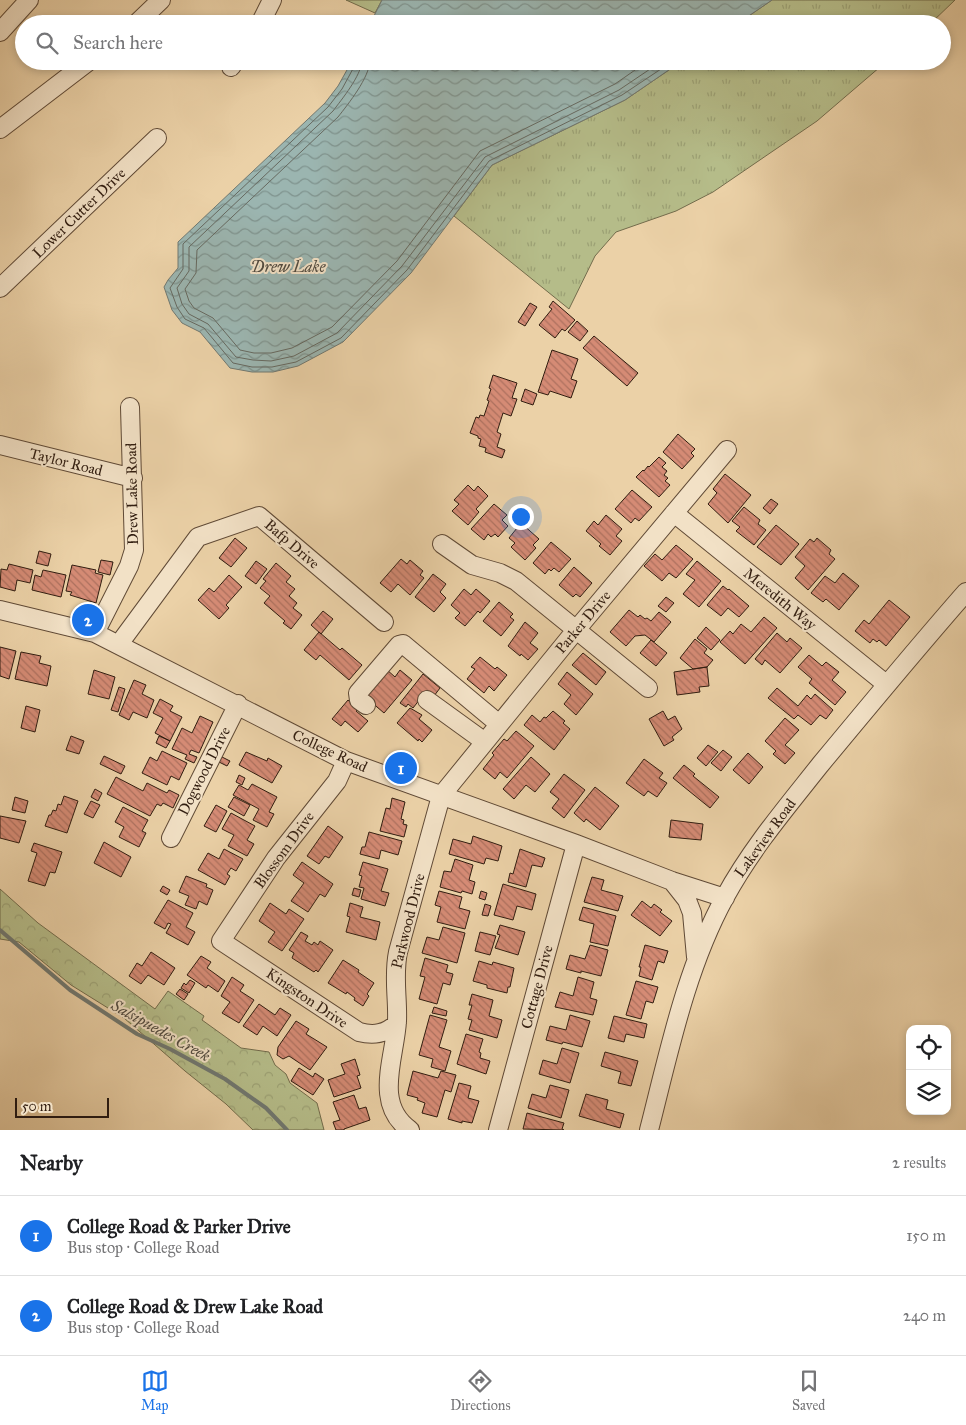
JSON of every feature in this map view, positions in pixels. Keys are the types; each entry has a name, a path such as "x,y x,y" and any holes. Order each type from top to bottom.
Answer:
{"street":[{"path":"0,32 28,0"},
{"path":"145,15 161,0"},
{"path":"264,15 272,0"},
{"path":"0,129 77,70"},
{"name":"Lower Cutter Drive","path":"0,288 157,138"},
{"name":"Drew Lake Road","path":"95,633 129,566 134,550 130,407"},
{"name":"Taylor Road","path":"0,446 132,478"},
{"name":"Parker Drive","path":"442,796 576,630 727,450"},
{"name":"Meredith Way","path":"674,513 886,684"},
{"name":"Bafp Drive","path":"119,644 198,537 260,516 384,622"},
{"path":"442,544 464,561 477,567 500,573 516,581 648,688"},
{"name":"Lakeview Road","path":"648,1130 688,984 703,942 725,898 756,847 886,684 966,592"},
{"name":"College Road","path":"0,610 95,633 238,704 346,761 576,844 672,881 725,898"},
{"path":"366,705 359,700 358,693 398,645 403,644 499,724"},
{"path":"427,700 485,742"},
{"name":"Dogwood Drive","path":"171,838 238,704"},
{"name":"Blossom Drive","path":"221,941 276,858 337,781 346,761"},
{"name":"Parkwood Drive","path":"410,1130 400,1120 391,1106 388,1086 397,1023 396,963 442,796"},
{"name":"Cottage Drive","path":"498,1130 576,844"},
{"path":"672,881 687,900 692,913 696,962"},
{"name":"Kingston Drive","path":"221,941 360,1032 374,1034 387,1031 397,1023"},
{"path":"351,1027 383,1050 388,1056 390,1065"}],"green space":[{"path":"346,0 382,0 375,13"},
{"path":"772,0 955,0 939,15 750,15"},
{"path":"669,70 876,70 817,121 713,192 676,211 616,232 595,256 569,309 454,216 492,165 625,100"},
{"path":"0,889 38,923 155,1009 168,991 204,1016 202,1020 241,1048 269,1052 275,1065 286,1074 290,1083 317,1103 324,1130 253,1130 226,1104 124,1018 71,985 19,942 0,939"}],"water":[{"path":"382,0 772,0 750,15 374,15"},
{"name":"Drew Lake","path":"347,70 669,70 625,100 492,165 411,273 343,342 298,366 273,372 252,372 230,368 200,332 182,323 172,310 164,287 178,268 178,242 325,103"}],"building":[{"path":"553,301 575,320 565,331 562,329 555,338 539,325 552,309 549,307"},
{"path":"530,303 537,307 525,326 518,322"},
{"path":"577,321 588,331 580,341 568,332"},
{"path":"594,336 638,373 627,386 583,348"},
{"path":"552,350 578,359 571,379 577,381 571,398 550,391 548,395 538,392"},
{"path":"493,375 517,383 512,398 517,399 511,416 503,413 497,432 501,434 497,447 505,450 502,458 485,452 486,448 479,446 481,439 470,433 476,417 484,416 489,401 487,400"},
{"path":"525,389 537,394 533,405 521,401"},
{"path":"678,434 695,449 691,453 694,456 682,469 663,452"},
{"path":"659,457 666,463 662,467 667,471 664,475 668,478 665,481 670,485 659,497 636,477"},
{"path":"725,474 751,495 728,523 708,504 717,493 713,489"},
{"path":"468,485 474,491 478,486 488,496 476,509 479,512 468,525 452,511 459,504 454,500"},
{"path":"632,490 652,507 639,521 635,518 631,523 615,509"},
{"path":"771,499 778,504 770,514 763,508"},
{"path":"494,504 507,515 502,520 508,526 498,537 495,534 491,537 488,534 484,540 471,529"},
{"path":"744,507 760,520 758,524 766,530 754,545 736,531 740,527 732,521"},
{"path":"606,515 622,529 616,536 622,541 610,555 586,531 594,521 598,525"},
{"path":"521,523 539,539 533,545 536,548 525,560 511,547 515,543 509,538"},
{"path":"776,525 799,544 781,565 757,547"},
{"path":"235,538 247,548 231,567 219,558"},
{"path":"817,538 831,550 829,554 835,559 808,590 795,578 805,566 795,557 810,539 814,542"},
{"path":"551,542 571,559 559,572 554,568 551,571 549,569 545,574 533,563"},
{"path":"676,545 693,559 676,578 669,573 662,581 644,566 655,554 662,560"},
{"path":"39,551 51,554 48,566 36,563"},
{"path":"401,559 407,564 410,560 423,571 420,575 424,578 410,595 398,584 391,592 380,583"},
{"path":"101,560 113,562 110,575 98,572"},
{"path":"256,561 267,569 256,584 245,576"},
{"path":"697,561 721,581 699,607 683,594 695,580 686,574"},
{"path":"276,563 291,576 286,582 295,589 289,596 297,603 293,608 302,615 291,629 283,623 285,621 264,603 270,596 260,588 266,581 263,579"},
{"path":"9,564 33,570 30,583 17,580 15,591 0,587 1,569 7,570"},
{"path":"72,565 96,570 95,573 103,575 96,603 70,595 72,592 66,591"},
{"path":"574,567 592,583 580,597 576,594 573,597 559,585"},
{"path":"43,570 66,575 61,597 32,590 35,575 41,577"},
{"path":"843,573 859,586 839,610 826,599 823,602 811,593 825,576 835,583"},
{"path":"433,574 446,584 440,592 446,598 434,612 415,597"},
{"path":"229,575 242,587 226,605 229,608 219,619 198,600 209,588 214,592"},
{"path":"723,586 749,606 739,617 728,608 721,616 707,605"},
{"path":"464,589 471,595 476,589 490,601 465,626 455,618 460,613 451,605"},
{"path":"666,597 674,603 666,612 658,606"},
{"path":"889,600 910,617 886,646 879,640 877,642 873,639 870,643 855,631 864,620 869,624"},
{"path":"499,602 513,614 510,617 514,620 501,636 483,621"},
{"path":"629,610 638,617 640,615 651,621 659,612 671,622 654,642 645,635 635,636 626,646 610,632"},
{"path":"323,611 333,619 321,634 311,625"},
{"path":"764,617 777,628 745,664 720,642 730,631 733,634 741,624 751,632"},
{"path":"525,622 538,633 530,643 538,649 528,660 508,646"},
{"path":"706,627 720,640 711,650 697,638"},
{"path":"319,632 362,665 349,680 320,655 316,660 304,650"},
{"path":"777,633 787,642 790,638 802,648 780,673 765,660 762,665 755,659"},
{"path":"695,639 707,649 704,653 713,660 707,667 693,669 680,658"},
{"path":"651,640 667,653 656,666 640,653"},
{"path":"0,647 16,651 9,679 0,676"},
{"path":"21,652 41,656 39,663 51,666 47,686 15,679"},
{"path":"583,653 606,672 596,685 572,665"},
{"path":"809,655 822,666 826,662 839,672 832,680 846,692 835,705 809,683 812,679 798,667"},
{"path":"480,657 495,669 497,667 507,675 494,691 489,686 484,693 467,679 475,669 471,667"},
{"path":"707,667 709,686 699,687 700,692 677,695 674,672"},
{"path":"386,669 395,677 400,670 412,680 384,713 363,695"},
{"path":"94,670 115,677 109,699 88,694"},
{"path":"567,672 593,694 576,715 564,704 571,695 558,684"},
{"path":"423,674 440,688 431,700 424,694 413,708 408,704 406,707 400,703"},
{"path":"134,680 146,685 142,694 154,700 147,718 133,712 129,720 119,715"},
{"path":"119,687 125,689 118,712 111,710"},
{"path":"777,688 798,706 807,695 811,699 815,694 833,710 826,719 820,715 811,725 798,715 794,719 768,698"},
{"path":"160,699 173,706 170,711 182,717 170,741 155,733 163,718 153,713"},
{"path":"348,700 358,709 356,711 368,721 358,732 345,721 341,726 332,719"},
{"path":"26,706 40,710 35,732 21,728"},
{"path":"410,708 422,715 419,719 432,730 422,742 419,739 418,741 397,723"},
{"path":"553,711 565,721 563,723 570,729 554,750 524,725 532,715 540,722"},
{"path":"663,711 668,720 675,716 682,729 672,737 674,740 664,746 649,719"},
{"path":"200,716 213,722 199,753 191,750 189,754 197,757 194,763 185,759 187,755 172,749 182,728 192,733"},
{"path":"785,718 799,730 785,745 795,753 785,764 773,754 776,751 765,741"},
{"path":"516,731 534,746 507,778 500,772 495,779 483,769 494,755 492,753 504,739 507,741"},
{"path":"71,736 84,741 79,754 66,750"},
{"path":"159,736 170,741 166,748 156,743"},
{"path":"708,745 718,752 706,766 697,758"},
{"path":"723,750 732,757 721,771 711,763"},
{"path":"162,751 187,763 179,780 171,776 167,785 142,773 150,757 157,761"},
{"path":"246,752 267,761 268,758 282,766 272,783 239,765"},
{"path":"748,753 763,767 749,784 733,770"},
{"path":"104,756 125,766 121,774 100,764"},
{"path":"220,756 230,761 227,766 217,761"},
{"path":"531,757 550,774 535,792 526,785 514,799 503,789"},
{"path":"644,759 663,773 659,778 667,783 657,797 648,791 644,796 626,783"},
{"path":"684,765 695,774 693,776 719,797 710,808 673,778"},
{"path":"564,774 585,790 564,818 552,808 559,799 550,792"},
{"path":"239,775 245,778 242,785 236,782"},
{"path":"116,777 143,791 147,783 167,793 169,790 179,795 173,808 163,803 161,806 157,804 150,816 107,794"},
{"path":"252,784 277,797 269,812 274,814 267,827 253,820 259,809 233,795 239,785 248,790"},
{"path":"595,787 619,806 600,830 586,819 584,822 574,813"},
{"path":"95,789 102,793 98,801 91,797"},
{"path":"64,796 78,801 67,833 45,826 49,815 51,815 53,810 56,811 58,804 61,805"},
{"path":"15,797 28,801 25,813 12,810"},
{"path":"234,797 250,805 244,816 228,807"},
{"path":"392,798 405,802 401,819 404,820 403,824 407,825 404,837 380,831 386,808 390,809"},
{"path":"91,801 100,805 93,818 84,814"},
{"path":"216,805 227,811 216,832 204,826"},
{"path":"123,807 148,820 142,831 146,833 139,847 119,837 124,827 115,822"},
{"path":"231,813 255,826 247,840 254,844 247,856 228,846 234,835 222,829"},
{"path":"0,816 26,821 19,843 0,838"},
{"path":"671,820 703,824 701,840 669,837"},
{"path":"328,826 343,837 329,858 325,856 319,864 307,856"},
{"path":"369,832 402,841 398,855 381,850 379,859 360,854 362,847 365,847"},
{"path":"473,836 502,846 498,861 486,858 484,864 449,854 453,839 471,844"},
{"path":"104,842 131,857 121,877 94,863"},
{"path":"34,843 62,852 55,873 50,872 45,886 28,881 37,853 31,851"},
{"path":"224,849 243,859 236,871 231,868 227,874 230,876 225,885 198,870 208,853 219,859"},
{"path":"520,849 545,858 542,867 532,865 526,887 508,882 510,873 513,874"},
{"path":"455,859 473,865 469,880 475,882 472,894 440,887 444,871 451,872"},
{"path":"302,862 333,884 325,897 320,894 308,912 291,901 304,883 293,875"},
{"path":"363,862 388,869 381,891 389,893 385,906 361,899 364,888 359,887 362,876 359,875"},
{"path":"186,876 207,884 206,887 213,890 207,905 199,901 196,909 185,905 189,896 179,892"},
{"path":"592,877 604,880 601,890 623,896 618,911 584,902"},
{"path":"503,884 536,894 532,910 517,906 513,920 494,915"},
{"path":"163,886 170,890 167,895 160,891"},
{"path":"354,888 361,890 359,897 352,895"},
{"path":"439,891 462,897 459,908 470,911 465,929 437,922 441,907 435,905"},
{"path":"481,891 487,893 485,900 479,898"},
{"path":"168,900 193,913 186,927 195,932 188,945 166,933 171,924 168,923 165,929 154,923"},
{"path":"642,901 651,908 654,904 662,910 660,912 672,921 660,936 631,915"},
{"path":"270,903 286,914 289,909 304,919 282,951 268,942 275,932 259,921"},
{"path":"350,903 363,907 360,917 380,922 376,940 346,932 350,917 347,916"},
{"path":"485,904 491,906 488,916 482,915"},
{"path":"583,907 616,916 608,946 590,942 594,924 579,920"},
{"path":"500,925 525,932 518,955 495,948 500,935 497,934"},
{"path":"443,927 465,933 457,963 422,953 427,937 439,940"},
{"path":"301,932 308,936 305,941 312,945 314,942 318,945 320,941 333,950 318,972 316,970 314,972 292,958 294,953 289,950"},
{"path":"480,932 496,936 490,955 475,951"},
{"path":"590,945 608,950 601,976 566,969 570,955 585,959"},
{"path":"645,945 668,951 664,963 658,961 652,980 639,976 641,967 639,967"},
{"path":"151,952 175,968 164,985 148,975 141,984 129,976 137,963 142,966"},
{"path":"201,956 211,962 207,968 225,981 218,992 208,985 206,988 187,975"},
{"path":"425,958 448,965 446,972 453,974 450,985 443,983 437,1004 419,999 425,977 420,976"},
{"path":"343,960 359,970 358,972 374,983 367,994 369,996 363,1006 347,992 346,994 328,983"},
{"path":"479,961 492,965 493,962 514,968 507,993 487,988 487,985 473,981"},
{"path":"232,977 244,985 240,991 254,1000 239,1023 222,1013 230,1002 221,996"},
{"path":"578,977 594,982 590,998 597,1000 593,1015 555,1007 560,992 573,996"},
{"path":"190,980 195,983 189,993 181,988 184,983 186,985"},
{"path":"636,981 658,987 653,1003 646,1001 641,1019 626,1015"},
{"path":"180,989 188,994 184,1000 176,994"},
{"path":"472,994 493,1000 489,1016 502,1020 497,1038 469,1030 472,1020 468,1019 472,1005 469,1005"},
{"path":"259,1004 275,1015 280,1008 291,1015 277,1036 263,1026 257,1035 243,1026"},
{"path":"434,1007 447,1011 446,1016 432,1013"},
{"path":"430,1015 447,1020 439,1047 451,1051 445,1071 431,1067 433,1059 419,1055"},
{"path":"570,1015 590,1021 582,1047 546,1040 550,1026 566,1030"},
{"path":"614,1016 647,1024 644,1038 626,1034 624,1042 608,1038"},
{"path":"296,1021 309,1029 306,1034 327,1047 310,1070 289,1056 283,1059 277,1055 278,1047"},
{"path":"466,1034 483,1039 479,1052 481,1053 480,1058 490,1061 486,1074 457,1064"},
{"path":"562,1048 579,1053 570,1083 539,1074 543,1060 557,1064"},
{"path":"605,1052 638,1061 631,1086 618,1083 621,1072 601,1066"},
{"path":"355,1059 360,1075 357,1076 361,1088 334,1097 328,1080 345,1074 341,1064"},
{"path":"299,1068 313,1077 315,1073 324,1079 313,1095 291,1081"},
{"path":"413,1071 438,1078 441,1071 456,1075 451,1092 445,1090 437,1117 422,1113 425,1103 417,1100 418,1098 407,1095"},
{"path":"459,1083 471,1086 468,1098 479,1101 472,1123 462,1121 462,1123 448,1119"},
{"path":"550,1085 569,1090 561,1118 528,1108 532,1094 546,1098"},
{"path":"586,1094 608,1100 606,1109 624,1114 620,1128 579,1116"},
{"path":"354,1095 359,1109 366,1107 370,1120 344,1130 336,1130 333,1122 340,1120 333,1102"},
{"path":"527,1113 564,1123 562,1129 564,1130 523,1129"}],"waterway":[{"name":"Salsipuedes Creek","path":"0,930 70,990 137,1034 170,1049 225,1079 266,1108 287,1130"}],"place":[{"name":"College Road & Drew Lake Road","path":"88,620"},
{"name":"College Road & Parker Drive","path":"401,768"}]}
